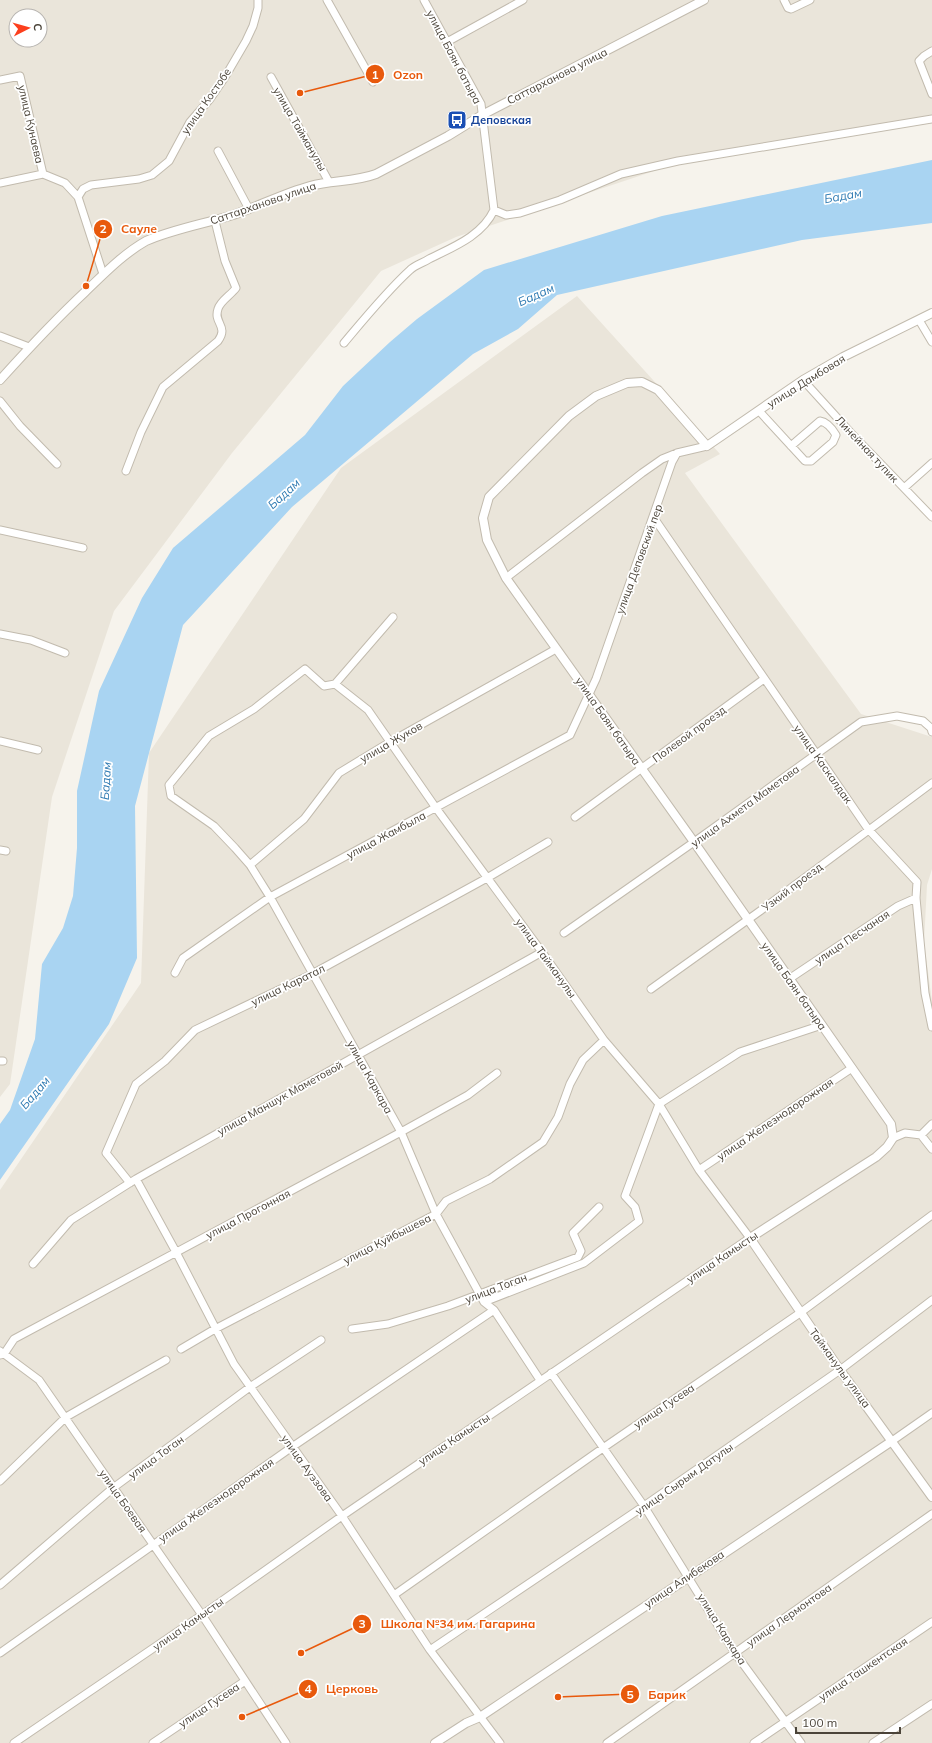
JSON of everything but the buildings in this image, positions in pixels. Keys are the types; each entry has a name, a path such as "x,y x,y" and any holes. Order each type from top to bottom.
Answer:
{"street":[{"name":"улица Костобе","path":"78,196 83,189 90,184 139,179 152,175 169,161 190,122 222,83 246,41 253,26 258,8 258,0"},
{"path":"327,0 373,82"},
{"name":"улица Баян батыра","path":"424,0 481,104 494,210"},
{"name":"Саттарханова улица","path":"0,380 29,347 103,274 136,246 146,240 215,221 286,194 329,182 355,180 376,174 448,136 482,115 704,0"},
{"path":"784,0 788,8 791,10 810,0"},
{"path":"447,42 521,1"},
{"path":"932,51 919,61 932,94"},
{"name":"улица Кунаева","path":"0,80 20,76 43,174 65,183 78,196 103,274"},
{"name":"улица Тайманулы","path":"271,77 329,182"},
{"path":"344,343 372,309 412,269 480,230 494,210 506,215 520,213 560,200 622,174 678,160 932,119"},
{"path":"218,151 249,209"},
{"path":"0,182 43,174"},
{"path":"126,471 151,410 163,387 218,341 223,334 217,312 218,307 232,294 236,288 224,261 215,221"},
{"name":"улица Дамбовая","path":"707,446 803,380 843,357 932,313"},
{"path":"919,320 932,342"},
{"path":"0,336 29,347"},
{"name":"Линейная тупик","path":"803,380 932,517"},
{"name":"улица Баян батыра","path":"707,446 658,390 642,382 627,383 596,396 569,416 489,497 483,518 487,540 506,578 694,842 747,920 891,1124 893,1138"},
{"path":"0,401 20,426 57,464"},
{"path":"758,410 791,446 805,461 811,461 832,442 836,435 829,427 820,421 791,446"},
{"path":"506,578 662,459 677,453 707,446"},
{"name":"улица Деповский пер","path":"589,694 596,679 654,518 672,462 677,453"},
{"path":"904,488 932,463"},
{"name":"улица Каскалдак","path":"654,518 868,829 917,882 916,898 925,993 932,1028"},
{"path":"0,530 83,548"},
{"path":"335,684 393,617"},
{"path":"0,634 31,640 65,653"},
{"name":"улица Жуков","path":"250,865 304,819 339,773 390,742 556,649"},
{"name":"улица Каркара","path":"335,684 324,686 305,669 251,711 209,736 169,785 171,796 214,826 250,865 270,897 401,1132 436,1214 479,1294 484,1302 494,1310 540,1380"},
{"name":"Полевой проезд","path":"575,817 764,679"},
{"name":"улица Тайманулы","path":"335,684 368,710 436,808 542,952 604,1040 659,1104 699,1170 750,1238"},
{"name":"улица Жамбыла","path":"175,973 183,958 270,897 570,735 589,694"},
{"name":"улица Ахмета Маметова","path":"564,933 861,722 897,716 923,721 932,732"},
{"path":"0,741 38,750"},
{"name":"Узкий проезд","path":"650,989 747,920 868,829 932,784"},
{"name":"улица Каратал","path":"133,1181 106,1153 136,1084 164,1061 195,1030 312,974 487,878 548,842"},
{"name":"улица Песчаная","path":"789,979 898,906 916,898"},
{"name":"улица Маншук Маметовой","path":"33,1264 71,1220 133,1181 542,952"},
{"path":"484,1302 584,1263 639,1220 634,1207 625,1196 659,1104 740,1052 822,1025"},
{"name":"улица Куйбышева","path":"181,1349 215,1329 436,1214 446,1201 490,1179 543,1142 558,1117 570,1084 583,1060 604,1040"},
{"name":"улица Железнодорожная","path":"699,1170 852,1068"},
{"name":"улица Прогонная","path":"1,1353 14,1339 401,1132 468,1095 497,1073"},
{"path":"921,1135 932,1124"},
{"path":"893,1138 905,1133 921,1135 932,1149"},
{"name":"улица Камысты","path":"14,1743 202,1615 342,1516 540,1380 750,1238 876,1157 887,1147 893,1138"},
{"name":"улица Ауэзова","path":"133,1181 176,1252 234,1364 342,1516 430,1650 500,1743"},
{"name":"улица Тоган","path":"352,1329 388,1324 448,1306 578,1257 581,1251 573,1233 599,1207"},
{"name":"улица Гусева","path":"394,1595 603,1448 800,1313 932,1215"},
{"name":"Тайманулы улица","path":"750,1238 840,1370 932,1497"},
{"name":"улица Сырым Датулы","path":"430,1650 644,1506 840,1370 932,1300"},
{"name":"улица Железнодорожная","path":"0,1653 292,1446 494,1310"},
{"name":"улица Тоган","path":"0,1585 113,1488 250,1387 321,1340"},
{"name":"улица Боевая","path":"1,1353 39,1380 66,1417 113,1488 202,1615 245,1680 283,1742"},
{"path":"0,1482 66,1417 166,1360"},
{"name":"улица Каркара","path":"551,1373 644,1506 735,1653 801,1743"},
{"name":"улица Алибекова","path":"435,1743 466,1722 480,1717 932,1413"},
{"name":"улица Лермонтова","path":"607,1743 932,1514"},
{"name":"улица Ташкентская","path":"754,1743 932,1622"},
{"name":"улица Гусева","path":"153,1743 245,1680"},
{"path":"873,1743 932,1704"}],"shaded area":[{"path":"0,0 932,0 932,120 687,160 456,237 381,271 232,453 114,611 52,797 10,1084 0,1097"},
{"path":"577,296 720,454 685,473 861,714 932,737 932,869 927,885 924,942 932,1002 932,1743 0,1743 0,1190 141,983 149,753 341,468"}],"water":[{"name":"Бадам","path":"932,160 932,223 802,240 557,295 518,329 473,354 292,507 183,625 135,806 137,958 109,1024 0,1180 0,1124 10,1110 35,1039 42,964 63,928 73,896 77,848 77,791 99,691 142,598 173,548 305,435 343,386 390,342 417,319 484,270 662,216"}],"place":[{"name":"Ozon","path":"300,93"},
{"name":"Деповская","path":"457,120"},
{"name":"Сауле","path":"86,286"},
{"name":"Школа №34 им. Гагарина","path":"301,1653"},
{"name":"Барик","path":"558,1697"},
{"name":"Церковь","path":"242,1717"}]}
